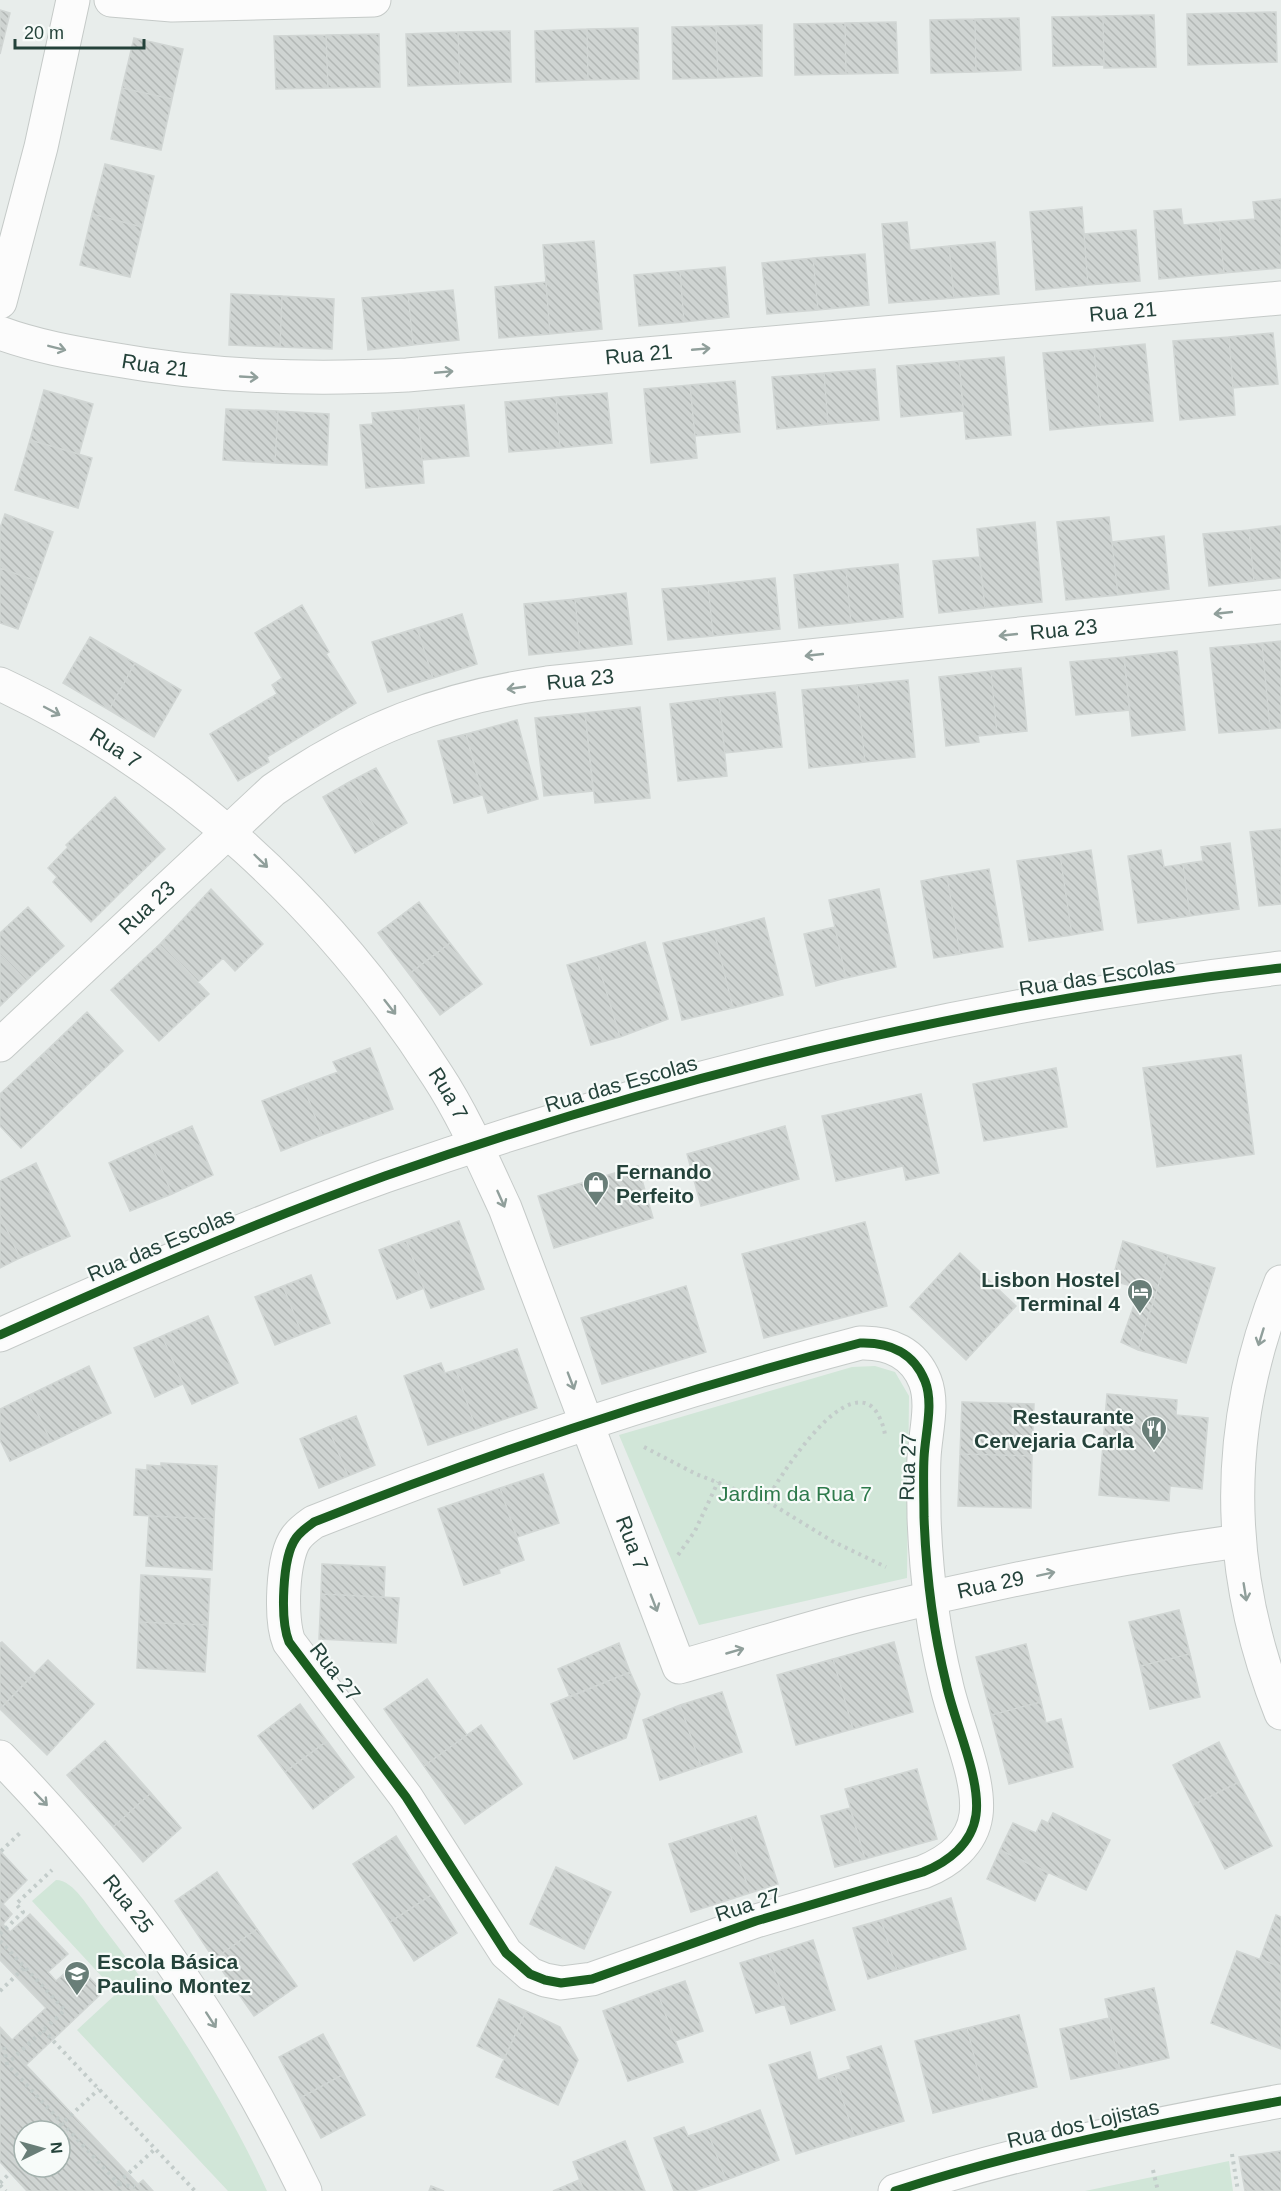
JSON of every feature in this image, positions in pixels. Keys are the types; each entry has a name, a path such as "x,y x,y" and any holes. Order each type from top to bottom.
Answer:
{"street":[{"path":"0,302 41,147 73,0"},
{"path":"111,0 172,5 374,0"},
{"name":"Rua 21","path":"0,333 86,355 166,369 246,377 326,379 407,375 1281,298"},
{"name":"Rua 23","path":"0,1045 273,790 314,762 357,738 412,714 498,690 1281,607"},
{"name":"Rua 7","path":"0,684 79,726 141,765 227,832 306,905 353,959 398,1017 438,1077 477,1146 505,1208 679,1667"},
{"name":"Rua das Escolas","path":"0,1335 120,1281 253,1226 387,1176 660,1090 799,1054 939,1023 1080,996 1281,968"},
{"path":"1281,1282 1251,1371 1240,1432 1237,1493 1239,1541 1249,1616 1266,1675 1281,1713"},
{"name":"Rua 27","path":"860,1343 875,1343 896,1348 919,1368 926,1384 928,1401 924,1459 924,1517 931,1598 945,1682 977,1797 975,1822 968,1837 956,1853 941,1865 923,1872 756,1921 592,1979 561,1983 530,1974 506,1953 406,1797 289,1642 283,1624 288,1560 296,1538 314,1522 413,1483 585,1422 696,1387 860,1343"},
{"name":"Rua 29","path":"679,1667 870,1612 931,1598 1167,1551 1239,1541"},
{"name":"Rua 25","path":"0,1757 55,1814 112,1880 165,1950 214,2024 259,2099 305,2191"},
{"name":"Rua dos Lojistas","path":"895,2191 1039,2151 1168,2122 1281,2101"}],"path":[{"path":"766,1501 784,1470 820,1425 848,1404 862,1401 873,1407 884,1429 885,1439"},
{"path":"639,1444 718,1482 766,1501 832,1540 907,1578 931,1598"},
{"path":"651,1596 695,1531 718,1482"},
{"path":"886,1556 886,1567"},
{"path":"0,1851 23,1830"},
{"path":"0,1934 23,1912 16,1904 34,1887"},
{"path":"0,1941 64,2010 7,2064"},
{"path":"0,1991 25,1967"},
{"path":"43,2030 195,2191"},
{"path":"4,2048 7,2064 58,2119"},
{"path":"66,2119 99,2089"},
{"path":"72,2134 118,2183 120,2191"},
{"path":"118,2183 155,2149"},
{"path":"1232,2154 1238,2191"},
{"path":"1153,2170 1158,2191"},
{"path":"6,2191 0,2184 10,2173"},
{"path":"118,2183 135,2187"}],"green space":[{"name":"Jardim da Rua 7","path":"875,1366 895,1372 909,1396 907,1578 699,1625 619,1435 852,1367"},
{"path":"56,1880 69,1885 81,1897 169,2019 212,2086 267,2191 228,2191 77,2030 117,1993 32,1901"},
{"path":"1229,2161 1233,2191 1085,2191"}],"building":[{"path":"0,10 10,13 0,54"},
{"path":"1276,12 1277,62 1188,65 1187,14"},
{"path":"1154,15 1156,67 1104,68 1103,16"},
{"path":"1103,16 1104,65 1053,66 1052,17"},
{"path":"1019,18 1021,70 976,72 975,19"},
{"path":"975,19 976,72 931,73 930,20"},
{"path":"896,22 898,73 846,74 845,23"},
{"path":"845,23 846,74 795,75 794,24"},
{"path":"762,25 762,76 718,78 716,26"},
{"path":"716,26 718,78 673,79 672,27"},
{"path":"638,28 639,79 588,80 587,29"},
{"path":"587,29 588,80 536,82 535,31"},
{"path":"510,31 511,82 460,84 458,32"},
{"path":"458,32 460,84 408,86 406,34"},
{"path":"379,34 380,87 328,88 326,35"},
{"path":"326,35 328,88 276,89 274,36"},
{"path":"134,38 183,49 172,99 122,88"},
{"path":"122,88 172,99 161,150 111,139"},
{"path":"105,164 154,176 142,227 92,214"},
{"path":"1281,199 1281,268 1224,273 1219,222 1255,219 1253,202"},
{"path":"1082,207 1088,285 1036,290 1030,212"},
{"path":"1181,209 1183,225 1219,222 1224,273 1159,279 1154,211"},
{"path":"92,214 142,227 130,277 80,265"},
{"path":"907,222 910,250 949,246 954,298 889,303 882,224"},
{"path":"1136,230 1140,281 1088,285 1084,234"},
{"path":"594,241 602,329 550,334 543,245"},
{"path":"995,242 999,294 954,298 949,246"},
{"path":"865,254 869,305 818,310 813,258"},
{"path":"813,258 818,310 767,314 762,263"},
{"path":"725,267 729,317 684,322 680,271"},
{"path":"680,271 684,322 639,326 634,275"},
{"path":"546,282 550,334 499,338 495,287"},
{"path":"453,290 459,340 413,345 408,294"},
{"path":"231,294 282,296 280,347 229,345"},
{"path":"408,294 413,345 368,350 362,298"},
{"path":"282,296 334,299 332,349 280,347"},
{"path":"1273,333 1278,384 1233,388 1229,337"},
{"path":"1229,337 1235,415 1180,420 1173,341"},
{"path":"1145,344 1153,421 1101,425 1094,349"},
{"path":"1094,349 1101,425 1050,430 1043,353"},
{"path":"1004,357 1011,435 966,439 959,361"},
{"path":"959,361 963,411 901,417 897,366"},
{"path":"875,369 879,420 828,424 824,373"},
{"path":"824,373 828,424 777,429 772,377"},
{"path":"735,381 740,432 695,436 690,385"},
{"path":"690,385 697,458 651,463 644,389"},
{"path":"44,390 93,404 79,454 30,440"},
{"path":"607,393 612,443 560,448 556,397"},
{"path":"556,397 560,448 509,452 505,402"},
{"path":"464,405 469,456 422,460 418,409"},
{"path":"226,409 278,411 275,463 223,460"},
{"path":"418,409 424,483 366,488 360,425 373,424 372,413"},
{"path":"278,411 329,414 327,465 275,463"},
{"path":"30,440 92,458 78,508 15,490"},
{"path":"5,514 53,532 36,581 0,568 0,528"},
{"path":"1109,517 1118,595 1066,600 1057,522"},
{"path":"1035,522 1042,602 985,608 977,529"},
{"path":"1281,526 1281,578 1254,581 1249,530"},
{"path":"1249,530 1254,581 1209,586 1203,534"},
{"path":"1164,536 1169,589 1118,595 1112,542"},
{"path":"979,557 985,608 939,613 933,561"},
{"path":"898,564 903,617 851,623 846,569"},
{"path":"0,568 36,581 18,629 0,623"},
{"path":"846,569 851,623 799,628 794,575"},
{"path":"775,578 780,629 713,636 708,585"},
{"path":"708,585 713,636 668,640 662,589"},
{"path":"626,593 632,644 580,650 575,599"},
{"path":"575,599 580,650 529,655 524,604"},
{"path":"302,605 329,652 326,654 356,703 267,757 269,762 238,781 210,734 277,694 272,685 282,678 255,633"},
{"path":"462,614 477,664 433,678 417,628"},
{"path":"417,628 433,678 388,692 372,642"},
{"path":"90,637 135,663 109,710 63,683"},
{"path":"1281,641 1281,728 1270,729 1262,643"},
{"path":"1262,643 1270,729 1219,733 1210,648"},
{"path":"1177,651 1185,730 1132,736 1124,657"},
{"path":"1124,657 1130,710 1076,715 1070,662"},
{"path":"135,663 181,690 154,737 109,710"},
{"path":"1021,668 1027,731 997,734 991,671"},
{"path":"991,671 997,734 978,736 979,742 946,746 939,677"},
{"path":"908,680 915,757 865,762 857,685"},
{"path":"857,685 865,762 809,768 802,690"},
{"path":"775,692 782,747 725,753 719,698"},
{"path":"719,698 727,776 678,781 670,704"},
{"path":"640,707 650,798 595,803 585,713"},
{"path":"585,713 593,791 544,796 535,718"},
{"path":"517,720 538,799 488,813 466,734"},
{"path":"466,734 482,795 454,803 438,741"},
{"path":"376,768 407,823 381,838 349,782"},
{"path":"349,782 381,838 355,853 323,797"},
{"path":"115,797 165,849 116,897 66,845"},
{"path":"1281,829 1281,904 1259,906 1250,832"},
{"path":"1230,843 1239,909 1190,916 1183,864 1203,861 1201,847"},
{"path":"68,847 116,897 91,922 53,882 57,877 48,868"},
{"path":"1091,850 1103,930 1072,935 1060,855"},
{"path":"1161,850 1164,867 1183,864 1190,916 1138,923 1128,856"},
{"path":"1060,855 1072,935 1029,941 1017,861"},
{"path":"989,869 1003,947 960,954 947,876"},
{"path":"947,876 960,954 934,958 921,881"},
{"path":"211,889 263,944 235,971 223,958 198,982 161,943"},
{"path":"879,889 896,967 846,978 829,900"},
{"path":"419,902 450,943 409,974 378,933"},
{"path":"28,907 64,946 26,981 0,954 0,933"},
{"path":"764,918 783,995 733,1008 714,931"},
{"path":"835,927 846,978 816,986 804,934"},
{"path":"714,931 733,1008 682,1020 663,943"},
{"path":"645,942 668,1019 620,1037 596,957"},
{"path":"161,943 209,994 159,1041 111,990"},
{"path":"450,943 482,984 440,1015 409,974"},
{"path":"0,954 26,981 0,1006"},
{"path":"596,957 620,1037 591,1045 567,965"},
{"path":"87,1012 123,1051 80,1092 44,1053"},
{"path":"370,1048 393,1109 322,1135 303,1085 338,1072 333,1062"},
{"path":"44,1053 80,1092 21,1148 0,1126 0,1094"},
{"path":"1241,1055 1254,1154 1157,1167 1143,1068"},
{"path":"1056,1068 1067,1127 984,1141 973,1084"},
{"path":"303,1085 322,1135 281,1151 262,1101"},
{"path":"921,1094 939,1173 906,1180 903,1166 836,1181 822,1116"},
{"path":"192,1126 213,1175 172,1194 151,1144"},
{"path":"785,1126 799,1179 701,1206 687,1154"},
{"path":"151,1144 172,1194 130,1211 109,1163"},
{"path":"36,1163 70,1236 20,1258 0,1215 0,1181"},
{"name":"Fernando Perfeito","path":"638,1166 653,1218 554,1248 538,1196"},
{"path":"0,1215 20,1258 0,1268"},
{"path":"459,1221 484,1289 431,1308 406,1240"},
{"path":"865,1222 887,1306 764,1338 742,1254"},
{"path":"406,1240 424,1288 397,1299 379,1250"},
{"name":"Lisbon Hostel Terminal 4","path":"1123,1241 1168,1255 1138,1350 1121,1342 1140,1288 1112,1281"},
{"path":"960,1253 1016,1306 966,1360 910,1307"},
{"path":"1168,1255 1215,1268 1186,1363 1138,1350"},
{"path":"311,1275 330,1323 302,1334 283,1286"},
{"path":"283,1286 302,1334 275,1345 255,1297"},
{"path":"686,1286 706,1352 602,1384 581,1318"},
{"path":"208,1316 238,1383 192,1404 162,1336"},
{"path":"162,1336 183,1384 155,1397 134,1348"},
{"path":"517,1349 537,1408 476,1429 456,1370"},
{"path":"441,1363 445,1373 456,1370 476,1429 428,1445 404,1376"},
{"path":"89,1366 111,1413 51,1442 29,1395"},
{"name":"Restaurante Cervejaria Carla","path":"1107,1394 1177,1400 1176,1415 1208,1418 1202,1489 1170,1486 1169,1501 1099,1495"},
{"path":"29,1395 51,1442 10,1461 0,1440 0,1409"},
{"path":"962,1402 1034,1404 1032,1456 960,1454"},
{"path":"356,1416 375,1465 348,1476 328,1427"},
{"path":"328,1427 348,1476 319,1488 300,1439"},
{"path":"960,1454 1032,1456 1031,1508 958,1506"},
{"path":"161,1463 217,1466 214,1519 134,1515 136,1469 147,1470 147,1465 161,1466"},
{"path":"543,1474 559,1523 517,1537 500,1488"},
{"path":"500,1488 524,1560 499,1569 500,1573 464,1585 438,1509"},
{"path":"149,1516 214,1519 212,1570 146,1566"},
{"path":"322,1564 385,1567 384,1597 321,1594"},
{"path":"141,1575 210,1579 208,1625 139,1622"},
{"path":"321,1594 399,1598 396,1643 319,1639"},
{"path":"1179,1610 1190,1654 1140,1666 1129,1622"},
{"path":"139,1622 208,1625 205,1672 137,1668"},
{"path":"2,1642 34,1673 0,1709 0,1643"},
{"path":"894,1642 913,1712 853,1729 833,1659"},
{"path":"619,1643 630,1672 570,1697 558,1669"},
{"path":"1026,1644 1041,1702 991,1715 976,1657"},
{"path":"1190,1654 1200,1697 1150,1709 1140,1666"},
{"path":"833,1659 853,1729 796,1745 777,1675"},
{"path":"48,1660 94,1704 47,1755 0,1709"},
{"path":"630,1672 640,1694 626,1738 574,1759 551,1704"},
{"path":"427,1679 467,1735 424,1766 384,1709"},
{"path":"722,1692 742,1752 701,1766 680,1705"},
{"path":"1041,1702 1046,1723 1061,1719 1073,1767 1009,1784 991,1715"},
{"path":"300,1704 327,1741 285,1772 258,1736"},
{"path":"680,1705 701,1766 660,1780 643,1720"},
{"path":"481,1725 522,1784 465,1824 424,1766"},
{"path":"105,1741 151,1793 113,1827 67,1775"},
{"path":"327,1741 354,1777 313,1809 285,1772"},
{"path":"1219,1742 1239,1782 1193,1805 1173,1765"},
{"path":"917,1769 937,1839 865,1859 845,1789"},
{"path":"1239,1782 1272,1846 1225,1869 1193,1805"},
{"path":"151,1793 181,1828 143,1862 113,1827"},
{"path":"850,1808 865,1859 835,1867 821,1816"},
{"path":"1053,1813 1110,1840 1086,1890 1000,1850 1013,1823 1036,1833 1042,1820 1048,1823"},
{"path":"756,1816 778,1884 750,1893 727,1825"},
{"path":"727,1825 750,1893 691,1912 669,1844"},
{"path":"396,1836 433,1894 390,1922 353,1864"},
{"path":"1000,1850 1048,1873 1035,1901 987,1879"},
{"path":"0,1851 27,1880 3,1904 12,1914 3,1924 10,1932 30,1914 68,1954 48,1972 56,1981 76,1963 103,1992 26,2065 138,2184 143,2180 153,2191 27,2191 16,2179 72,2179 72,2119 12,2119 12,2175 0,2162 0,2027 12,2040 46,2008 0,1960"},
{"path":"556,1867 611,1892 584,1949 530,1924"},
{"path":"217,1872 257,1929 214,1959 175,1901"},
{"path":"433,1894 457,1933 414,1961 390,1922"},
{"path":"951,1898 966,1949 897,1970 881,1920"},
{"path":"1276,1915 1281,1917 1281,1967 1260,1959"},
{"path":"881,1920 897,1970 868,1979 853,1928"},
{"path":"257,1929 297,1986 254,2016 214,1959"},
{"path":"813,1940 835,2010 791,2024 769,1954"},
{"path":"1237,1951 1281,1967 1281,2049 1211,2023"},
{"path":"769,1954 785,2004 756,2013 740,1963"},
{"path":"685,1981 703,2031 675,2041 657,1991"},
{"path":"1154,1988 1169,2058 1120,2069 1105,1999"},
{"path":"657,1991 683,2062 628,2081 603,2011"},
{"path":"499,1999 526,2011 504,2059 477,2046"},
{"path":"526,2011 560,2027 578,2060 558,2105 496,2077"},
{"path":"1019,2015 1037,2087 985,2100 967,2028"},
{"path":"1109,2018 1120,2069 1071,2079 1060,2029"},
{"path":"967,2028 985,2100 933,2113 915,2041"},
{"path":"323,2034 344,2074 300,2098 279,2057"},
{"path":"881,2046 904,2121 854,2136 835,2074 851,2069 847,2057"},
{"path":"810,2052 818,2080 835,2074 854,2136 796,2154 769,2065"},
{"path":"344,2074 365,2115 321,2138 300,2098"},
{"path":"760,2110 779,2160 726,2180 707,2130"},
{"path":"684,2127 688,2136 707,2130 726,2180 694,2191 674,2191 654,2138"},
{"path":"625,2141 645,2191 584,2191 573,2162"},
{"path":"1281,2151 1281,2191 1245,2191 1239,2157"},
{"path":"579,2180 584,2191 553,2191"},
{"path":"431,2186 444,2191 429,2191"}],"cycle path":[{"path":"0,1335 191,1252 336,1194 494,1139 604,1106 715,1075 940,1022 1053,1001 1281,968"},
{"path":"860,1343 891,1347 908,1356 920,1371 928,1390 929,1409 924,1458 924,1517 928,1580 941,1663 975,1784 976,1815 970,1835 950,1857 923,1872 756,1921 592,1979 561,1983 530,1974 506,1953 406,1797 289,1642 284,1619 284,1589 291,1547 302,1531 314,1522 449,1471 653,1402 860,1343"},
{"path":"895,2191 1038,2151 1135,2129 1281,2101"}],"place":[{"name":"Fernando Perfeito","path":"596,1207"},
{"name":"Lisbon Hostel Terminal 4","path":"1140,1315"},
{"name":"Restaurante Cervejaria Carla","path":"1154,1452"},
{"name":"Escola Básica Paulino Montez","path":"77,1997"}]}
